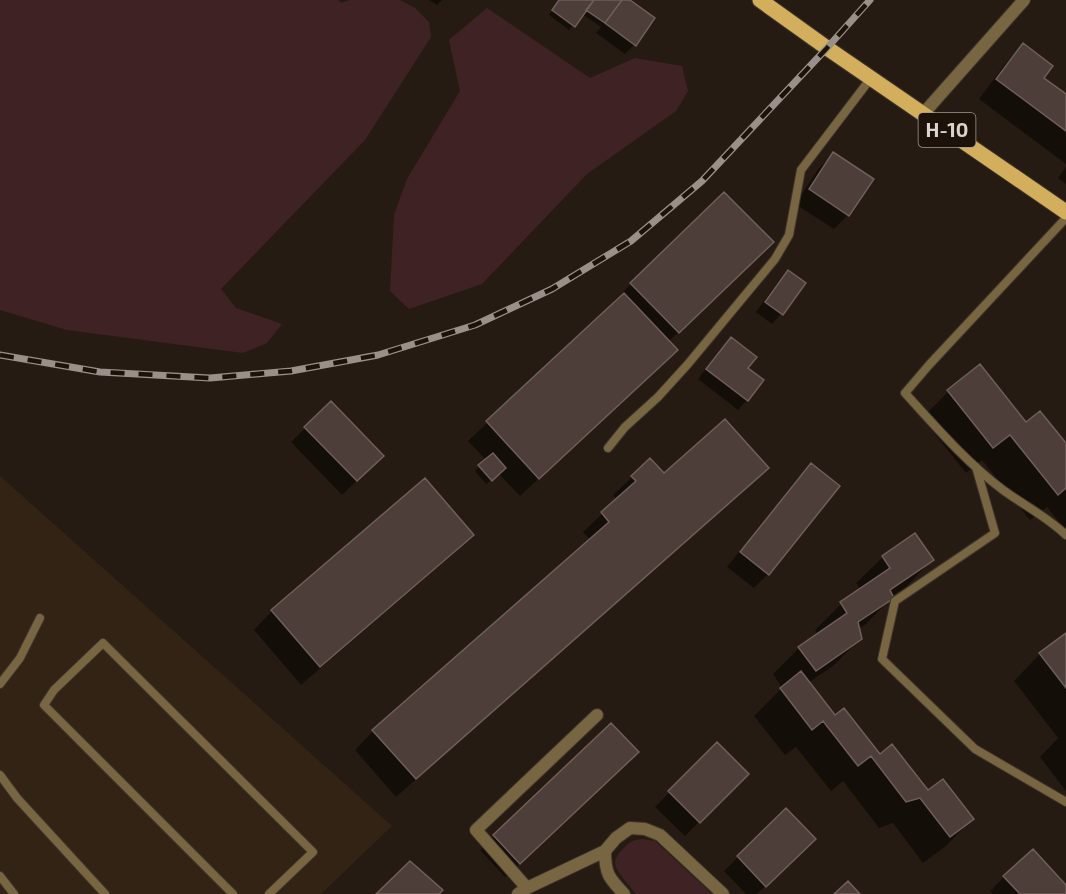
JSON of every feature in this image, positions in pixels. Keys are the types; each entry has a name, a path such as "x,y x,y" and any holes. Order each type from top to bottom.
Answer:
{"main road":[{"name":"Н-10","path":"765,1 871,78 1066,212"}],"street":[{"path":"923,114 1024,0"},
{"path":"597,715 476,830 523,891 605,851 616,838 630,828 645,829 660,835 723,894"},
{"path":"605,851 605,864 610,879 624,894"}],"lane":[{"path":"608,448 625,427 658,397 688,364 775,258 789,236 801,170 871,78"},
{"path":"1066,218 905,393 963,456 1002,489 1051,521 1066,536"},
{"path":"976,467 995,533 895,601 882,659 975,749 1066,802"},
{"path":"0,684 20,658 40,618"},
{"path":"233,894 44,705 54,690 104,643 313,852 269,894"},
{"path":"0,775 17,798 105,894"},
{"path":"0,876 14,894"}],"shaded area":[{"path":"0,0 338,0 341,3 350,0 400,0 415,8 429,22 431,37 365,140 221,289 236,308 282,324 267,343 243,353 67,330 0,310"},
{"path":"487,8 590,78 635,58 682,66 688,91 676,111 587,174 482,284 409,309 390,291 394,215 407,179 460,91 449,40"},
{"path":"0,476 392,826 321,894 0,894"},
{"path":"642,839 655,841 712,894 636,894 618,870 615,861 618,854 628,844"}],"building":[{"path":"559,0 594,0 575,27 552,10"},
{"path":"594,0 622,0 605,23 586,10"},
{"path":"622,0 630,0 655,18 636,46 605,23"},
{"path":"1023,43 1053,66 1044,78 1066,94 1066,131 996,79"},
{"path":"833,152 874,179 849,216 809,189"},
{"path":"724,192 774,242 679,333 630,283"},
{"path":"788,270 806,283 783,315 765,302"},
{"path":"624,293 678,350 539,479 486,421"},
{"path":"731,337 757,357 748,368 764,380 748,401 706,369"},
{"path":"980,364 1026,422 1040,411 1066,443 1066,488 1058,495 1010,435 993,448 947,390"},
{"path":"331,401 384,456 357,481 304,427"},
{"path":"725,419 769,468 416,779 372,730 609,522 601,512 636,481 631,476 650,458 664,473"},
{"path":"493,453 506,468 492,481 478,465"},
{"path":"811,463 840,486 769,575 740,552"},
{"path":"425,478 474,535 320,667 271,610"},
{"path":"915,533 934,560 890,590 894,598 858,622 862,639 816,671 798,647 847,613 840,602 890,568 882,556"},
{"path":"1066,633 1066,688 1039,653"},
{"path":"801,671 835,715 844,708 880,754 892,744 928,790 943,779 974,819 950,837 920,798 906,802 871,756 858,766 823,721 812,730 780,688"},
{"path":"611,723 639,752 520,864 493,835"},
{"path":"717,742 749,774 700,823 668,791"},
{"path":"786,808 816,839 766,887 737,856"},
{"path":"1033,849 1066,885 1066,894 1020,894 1003,876"},
{"path":"410,861 443,890 439,894 376,894"},
{"path":"848,881 860,894 834,894"}],"railway":[{"path":"0,355 100,372 210,378 291,371 378,355 475,325 552,289 631,241 702,181 870,0"}]}
